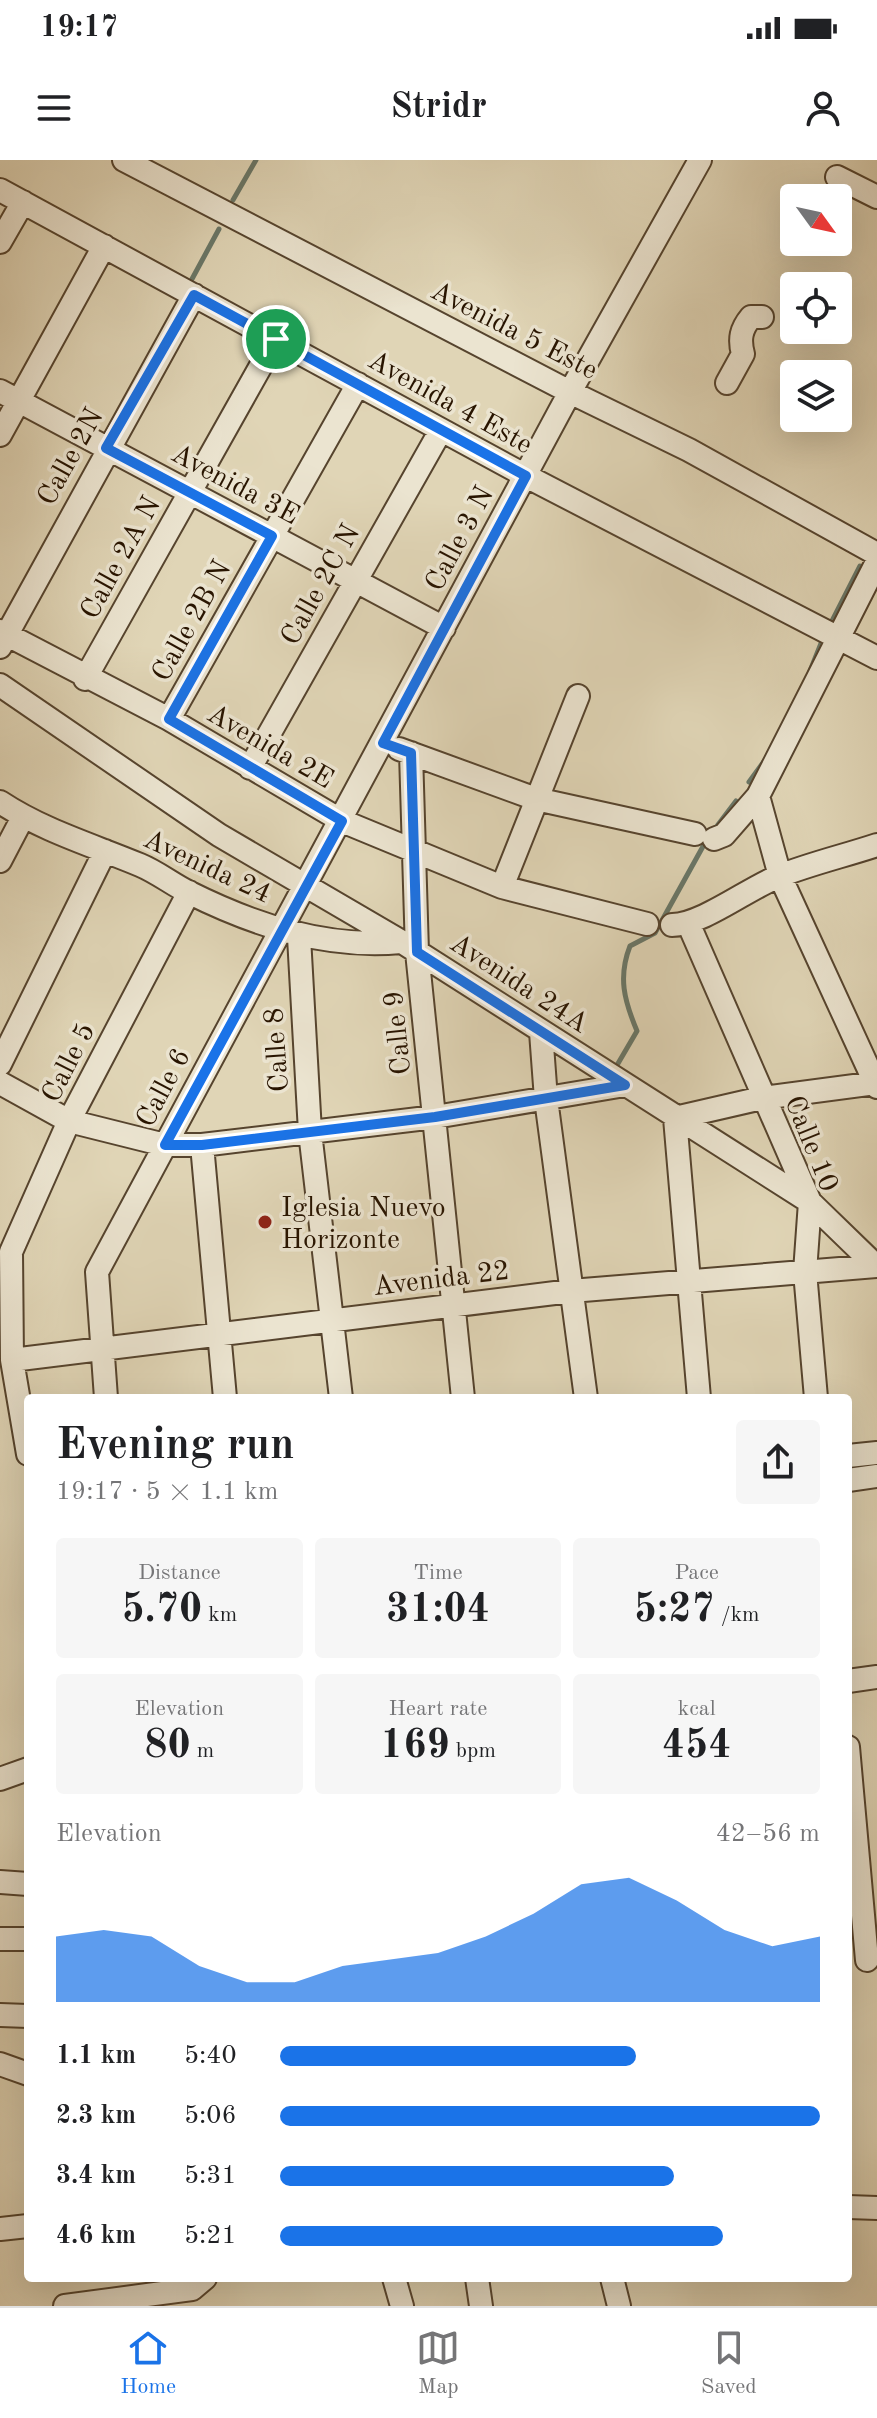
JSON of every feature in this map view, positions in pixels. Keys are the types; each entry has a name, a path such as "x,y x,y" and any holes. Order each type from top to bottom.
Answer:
{"street":[{"name":"Avenida 5 Este","path":"124,160 570,392 689,450 877,554"},
{"name":"Calle 3 N","path":"342,821 570,392 700,160"},
{"path":"837,177 877,197"},
{"name":"Avenida 4 Este","path":"0,190 526,476 877,658"},
{"path":"0,242 23,202"},
{"path":"0,435 9,396 104,246"},
{"name":"Calle 2N","path":"2,638 194,295"},
{"path":"727,383 743,354 740,340 744,326 751,317 762,317"},
{"name":"Calle 2A N","path":"85,679 276,339"},
{"name":"Calle 2B N","path":"169,719 358,384"},
{"name":"Avenida 3E","path":"9,396 444,628"},
{"name":"Calle 2C N","path":"250,768 441,430"},
{"path":"383,743 536,799 704,837 724,835 758,796 836,637 877,562"},
{"name":"Avenida 2E","path":"2,638 169,719 342,821"},
{"name":"Avenida 24A","path":"0,685 219,835 409,947 810,1202 876,1266"},
{"path":"502,887 578,696"},
{"name":"Calle 9","path":"411,753 409,947 435,1117 463,1394"},
{"path":"699,1394 675,1118 762,1098 876,1085 780,876 758,796"},
{"name":"Avenida 24","path":"0,802 23,817 75,842 144,867 189,892 290,934 409,947"},
{"path":"0,861 23,817"},
{"path":"342,821 502,887 647,924"},
{"name":"Calle 6","path":"106,1394 97,1272 165,1145 290,934 305,886 342,821"},
{"path":"780,876 877,845"},
{"path":"0,1064 105,851"},
{"name":"Calle 10","path":"780,876 681,925 810,1202 805,1272 816,1394"},
{"name":"Calle 5","path":"24,1430 12,1360 11,1252 69,1121 189,892"},
{"name":"Calle 8","path":"290,934 340,1394"},
{"path":"541,1032 546,1099 585,1394"},
{"path":"0,1083 69,1121 165,1145 202,1145 435,1117 625,1085"},
{"path":"202,1145 225,1394"},
{"name":"Avenida 22","path":"12,1360 571,1291 876,1266"},
{"path":"852,1456 877,1453"},
{"path":"852,1479 877,1476"},
{"path":"852,1680 877,1677"},
{"path":"0,1779 24,1770"},
{"path":"852,1820 864,1961"},
{"path":"0,1882 24,1884"},
{"path":"0,1939 24,1939"},
{"path":"0,2015 24,2016"},
{"path":"0,2064 24,2073"},
{"path":"852,2207 877,2208"},
{"path":"0,2229 24,2226"},
{"path":"65,2306 192,2289 200,2282"},
{"path":"395,2282 402,2306"},
{"path":"478,2282 481,2306"},
{"path":"613,2282 619,2306"}],"waterway":[{"path":"233,200 256,160"},
{"path":"192,279 219,229"},
{"path":"832,621 860,566"},
{"path":"810,671 822,641"},
{"path":"749,782 765,760"},
{"path":"714,830 736,801"},
{"path":"613,1072 637,1031 624,988 624,968 630,946 655,933 706,841"}],"place":[{"name":"Iglesia Nuevo Horizonte","path":"265,1222"}],"route":[{"path":"194,295 276,339 526,476 383,743 411,753 417,952 625,1085 435,1117 202,1145 165,1145 342,821 169,719 272,536 106,448 194,295"}]}
